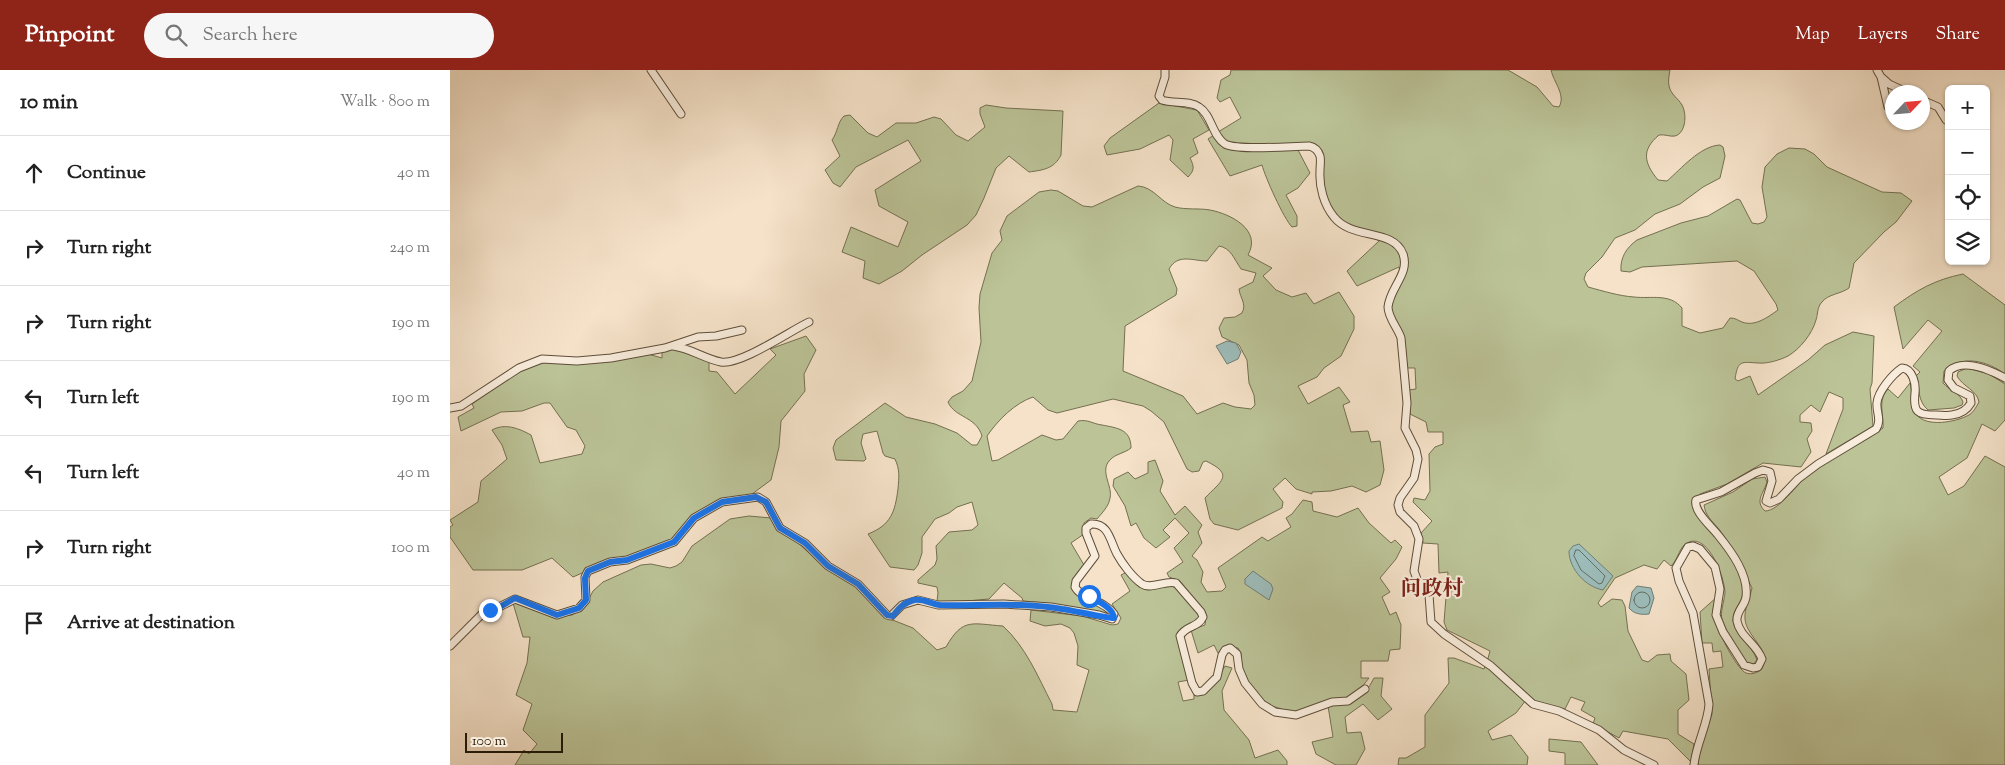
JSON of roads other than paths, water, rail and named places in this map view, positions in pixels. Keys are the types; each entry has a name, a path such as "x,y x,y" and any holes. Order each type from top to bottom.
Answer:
{"street":[{"path":"651,70 681,114"},
{"path":"1165,70 1165,77 1159,96 1162,100 1199,106 1206,114 1219,139 1227,146 1314,147 1320,156 1321,189 1335,218 1356,232 1372,234 1390,240 1398,246 1403,254 1405,268 1391,294 1389,313 1396,324 1401,338 1407,403 1405,428 1416,450 1418,459 1414,478 1400,498 1398,505 1400,512 1414,526 1419,539 1414,571 1418,582 1429,595 1431,622 1444,634 1491,666 1533,704 1559,711 1599,730 1624,750 1654,765"},
{"path":"1879,73 1892,85"},
{"path":"1879,73 1885,96"},
{"path":"1930,103 1936,105 1945,118"},
{"path":"670,346 687,349 718,361 729,362 771,345 784,335 809,322"},
{"path":"450,408 461,406 519,368 542,359 594,360 670,346 698,337 716,336 742,330"},
{"path":"1694,765 1696,747 1708,714 1709,704 1693,612 1679,581 1676,568 1688,548 1693,546 1700,549 1715,567 1720,589 1716,615 1723,632 1744,666 1758,667 1762,659 1756,646 1742,633 1738,624 1737,615 1746,598 1745,579 1724,543 1697,509 1695,505 1696,500 1721,492 1763,470 1770,472 1773,479 1766,501 1770,503 1779,499 1808,471 1876,429 1879,422 1877,404 1879,396 1902,368 1910,372 1915,391 1914,405 1917,411 1924,415 1953,415 1968,407 1971,403 1970,396 1954,388 1948,380 1949,370 1955,366 1962,365 1982,368 2005,378"},
{"path":"450,646 485,611 498,608 515,598 557,615 579,608 586,600 585,578 588,571 610,562 627,560 674,542 694,518 722,502 756,497 766,502 780,528 805,543 828,566 858,584 887,615 891,616 895,615 902,605 918,600 938,605 1004,604 1052,607 1112,619 1114,614 1109,608 1080,593 1075,587 1075,583 1095,556 1086,533 1086,528 1091,524 1099,525 1107,531 1120,559 1140,583 1147,586 1168,582 1176,583 1201,612 1203,617 1201,622 1185,629 1180,636 1192,683 1197,692 1203,691 1217,677 1222,655 1225,650 1230,648 1238,654 1239,670 1244,683 1262,704 1275,712 1296,716 1332,702 1348,702 1365,689"}],"water":[{"path":"1227,341 1236,343 1241,352 1238,359 1227,364 1216,346"},
{"path":"1579,544 1613,576 1603,590 1585,581 1575,570 1569,551 1573,546"},
{"path":"1253,571 1271,584 1273,589 1269,600 1245,584 1245,579"},
{"path":"1637,586 1651,588 1654,598 1649,614 1638,614 1629,608 1632,592"}],"district":[{"name":"问政村","path":"1432,590"}]}
